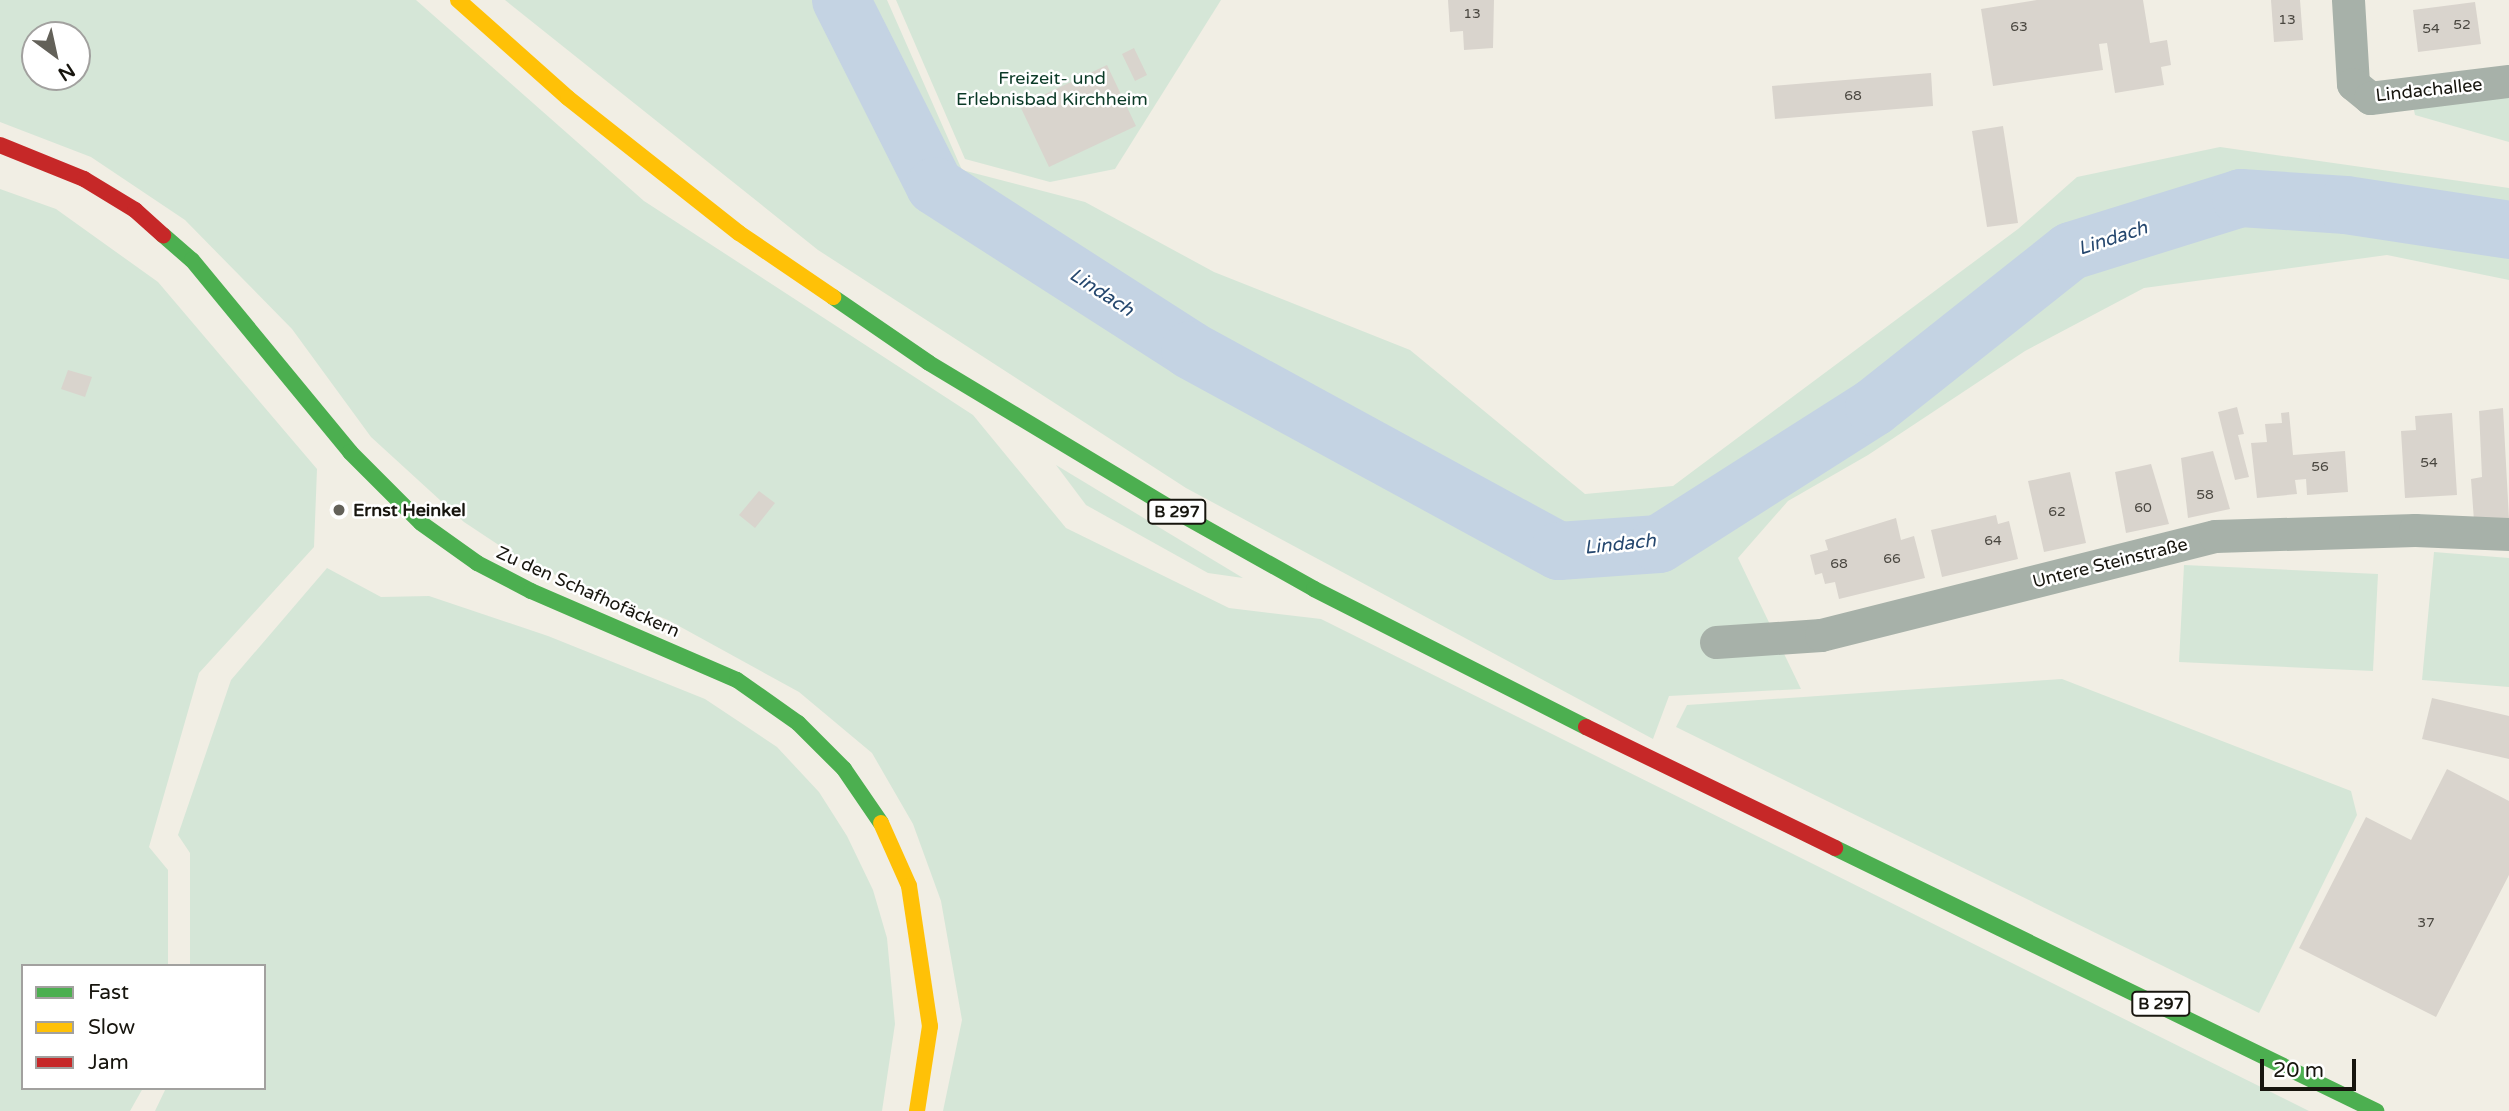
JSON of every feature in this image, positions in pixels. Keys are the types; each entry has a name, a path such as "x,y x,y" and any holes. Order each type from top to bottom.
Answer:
{"main road":[{"name":"B 297","path":"458,0 568,98 739,233 929,363 1177,512 1314,589 1628,748 2376,1111"},
{"name":"Zu den Schafhofäckern","path":"0,145 84,179 135,210 182,252 239,313 350,452 421,523 477,563 531,591 737,680 798,723 844,769 880,822 909,886 930,1026 917,1111"}],"street":[{"name":"Lindachallee","path":"2348,0 2353,84 2370,98 2509,81"},
{"name":"Untere Steinstraße","path":"1716,642 1821,635 2215,536 2415,530 2509,534"}],"green space":[{"path":"0,0 416,0 644,201 973,415 1066,528 1229,608 1321,619 2309,1111 943,1111 962,1020 941,901 913,824 872,753 799,692 668,620 526,563 464,522 371,437 292,329 185,220 91,157 0,122"},
{"path":"505,0 887,0 962,170 1085,202 1214,272 1410,350 1585,494 1673,486 2018,229 2077,177 2220,147 2509,188 2509,280 2387,255 2144,288 2025,351 1868,455 1788,501 1738,558 1801,689 1669,696 1653,739 1186,488 818,250"},
{"name":"Freizeit- und Erlebnisbad Kirchheim","path":"896,0 1221,0 1115,169 1050,182 965,159"},
{"path":"2509,88 2509,142 2415,115 2412,101"},
{"path":"0,189 56,209 158,282 317,469 314,547 199,673 149,847 168,870 168,964 21,964 21,1090 142,1090 130,1111 0,1111"},
{"path":"1056,465 1243,578 1208,573 1086,505"},
{"path":"2434,552 2509,558 2509,687 2422,680"},
{"path":"2184,565 2378,574 2373,671 2179,662"},
{"path":"327,568 381,597 429,596 548,636 705,699 777,747 819,792 847,836 873,890 887,938 895,1024 882,1111 155,1111 165,1090 266,1090 266,964 190,964 190,853 178,835 231,680"},
{"path":"2062,679 2351,791 2357,815 2259,1013 1676,727 1687,705"}],"building":[{"path":"1448,0 1494,0 1493,48 1464,50 1463,31 1450,32"},
{"path":"2037,0 2143,0 2150,43 2167,40 2171,65 2161,67 2164,85 2115,93 2107,43 2099,44 2103,70 1993,86 1981,9"},
{"path":"2271,0 2300,0 2303,40 2274,42"},
{"path":"2475,2 2481,44 2418,52 2413,10"},
{"path":"1134,48 1147,75 1135,81 1122,54"},
{"path":"1107,65 1136,126 1049,167 1020,106"},
{"path":"1931,73 1933,106 1775,119 1772,86"},
{"path":"2003,126 2018,223 1987,227 1972,131"},
{"path":"68,370 92,377 85,397 61,389"},
{"path":"2237,407 2244,434 2238,435 2249,477 2235,480 2218,412"},
{"path":"2503,408 2509,519 2474,521 2471,479 2482,477 2479,411"},
{"path":"2289,412 2293,455 2345,451 2348,492 2307,495 2306,479 2295,480 2297,494 2257,498 2251,443 2267,442 2265,424 2282,423 2281,413"},
{"path":"2452,413 2457,495 2405,498 2401,431 2416,430 2415,416"},
{"path":"2213,451 2230,509 2188,518 2181,458"},
{"path":"2151,464 2169,524 2126,533 2115,472"},
{"path":"2070,472 2086,543 2044,552 2028,481"},
{"path":"759,491 775,503 755,528 739,515"},
{"path":"1996,515 1998,524 2009,521 2018,559 1942,577 1931,530"},
{"path":"1896,518 1901,540 1914,536 1925,578 1839,599 1835,582 1825,584 1822,573 1815,575 1810,555 1828,550 1825,540"},
{"path":"2432,698 2509,716 2509,759 2422,739"},
{"path":"2447,769 2509,801 2509,875 2436,1017 2299,948 2366,817 2411,840"}],"waterway":[{"name":"Lindach","path":"841,0 935,186 1190,350 1559,551 1659,544 1874,407 2071,251 2241,198 2346,205 2509,230"}],"traffic: fast":[{"path":"163,235 192,260 350,452 421,523 477,563 531,591 737,680 798,723 844,769 881,823"},
{"path":"833,297 929,363 1177,512 1314,589 1586,727"},
{"path":"1835,848 2376,1111"}],"traffic: slow":[{"path":"458,0 568,98 739,233 833,297"},
{"path":"881,823 909,886 930,1026 917,1111"}],"traffic: jam":[{"path":"0,145 84,179 135,210 163,235"},
{"path":"1586,727 1835,848"}],"place":[{"name":"Ernst Heinkel","path":"339,510"}]}
